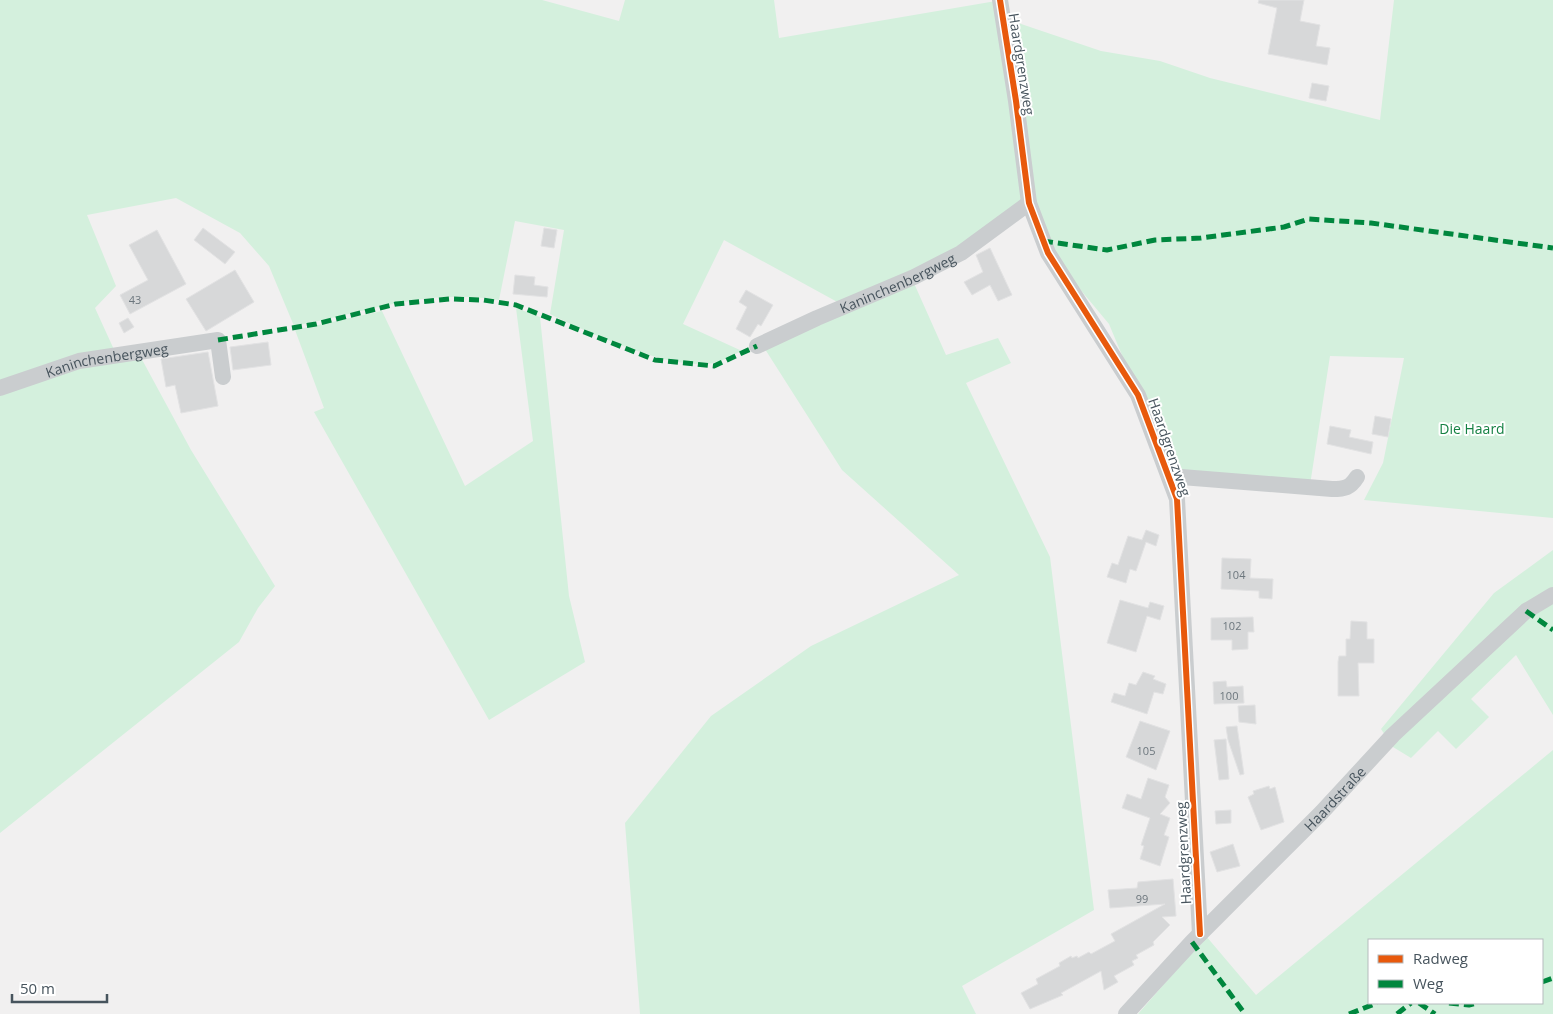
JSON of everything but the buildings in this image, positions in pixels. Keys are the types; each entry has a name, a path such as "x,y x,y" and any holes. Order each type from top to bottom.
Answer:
{"street":[{"name":"Haardgrenzweg","path":"1000,0 1016,101 1029,203 1048,253 1138,395 1177,498 1200,934"},
{"name":"Kaninchenbergweg","path":"757,346 914,277 961,252 1029,203"},
{"name":"Kaninchenbergweg","path":"0,388 79,361 218,340 223,376"},
{"path":"1169,476 1332,489 1351,486 1358,477"},
{"name":"Haardstraße","path":"1126,1014 1200,934 1322,812 1394,736 1526,611 1553,595"}],"green space":[{"path":"0,0 542,0 619,21 625,0 774,0 779,38 996,1 1027,202 961,250 841,304 724,240 683,324 742,351 717,362 695,364 653,356 630,349 550,314 564,230 515,221 499,300 445,297 420,300 294,326 269,266 240,233 176,198 87,215 116,286 95,308 116,354 0,387"},
{"name":"Die Haard","path":"1394,0 1553,0 1553,518 1364,500 1383,463 1404,358 1330,356 1310,485 1172,475 1109,324 1049,252 1030,203 1006,19 1101,51 1160,61 1210,78 1380,120"},
{"path":"913,281 946,355 998,338 1011,363 966,383 1050,557 1094,910 962,986 976,1014 640,1014 625,823 711,716 811,646 959,575 842,470 763,346"},
{"path":"516,308 540,317 569,596 585,662 489,720 314,412 324,408 295,330 382,311 465,486 533,441"},
{"path":"139,354 191,450 275,586 258,608 239,642 0,833 0,391 15,385"},
{"path":"1553,550 1553,715 1516,655 1471,699 1489,717 1456,749 1438,731 1411,758 1393,747 1381,729 1494,593"},
{"path":"1553,750 1553,1014 1138,1014 1206,936 1256,995"}],"marked path":[{"path":"1043,241 1107,250 1155,240 1201,238 1284,227 1309,219 1371,223 1553,248"},
{"path":"218,340 316,324 396,304 450,299 483,300 516,305 655,360 714,366 757,346"},
{"path":"1526,611 1553,630"},
{"path":"1192,942 1245,1014"},
{"path":"1543,982 1553,978"},
{"path":"1349,1014 1374,1004"},
{"path":"1397,1014 1410,1004"},
{"path":"1420,1004 1435,1014"},
{"path":"1459,1004 1473,1004"}],"cycle path":[{"path":"1000,0 1016,101 1029,203 1048,253 1138,395 1177,499 1200,934"}]}
